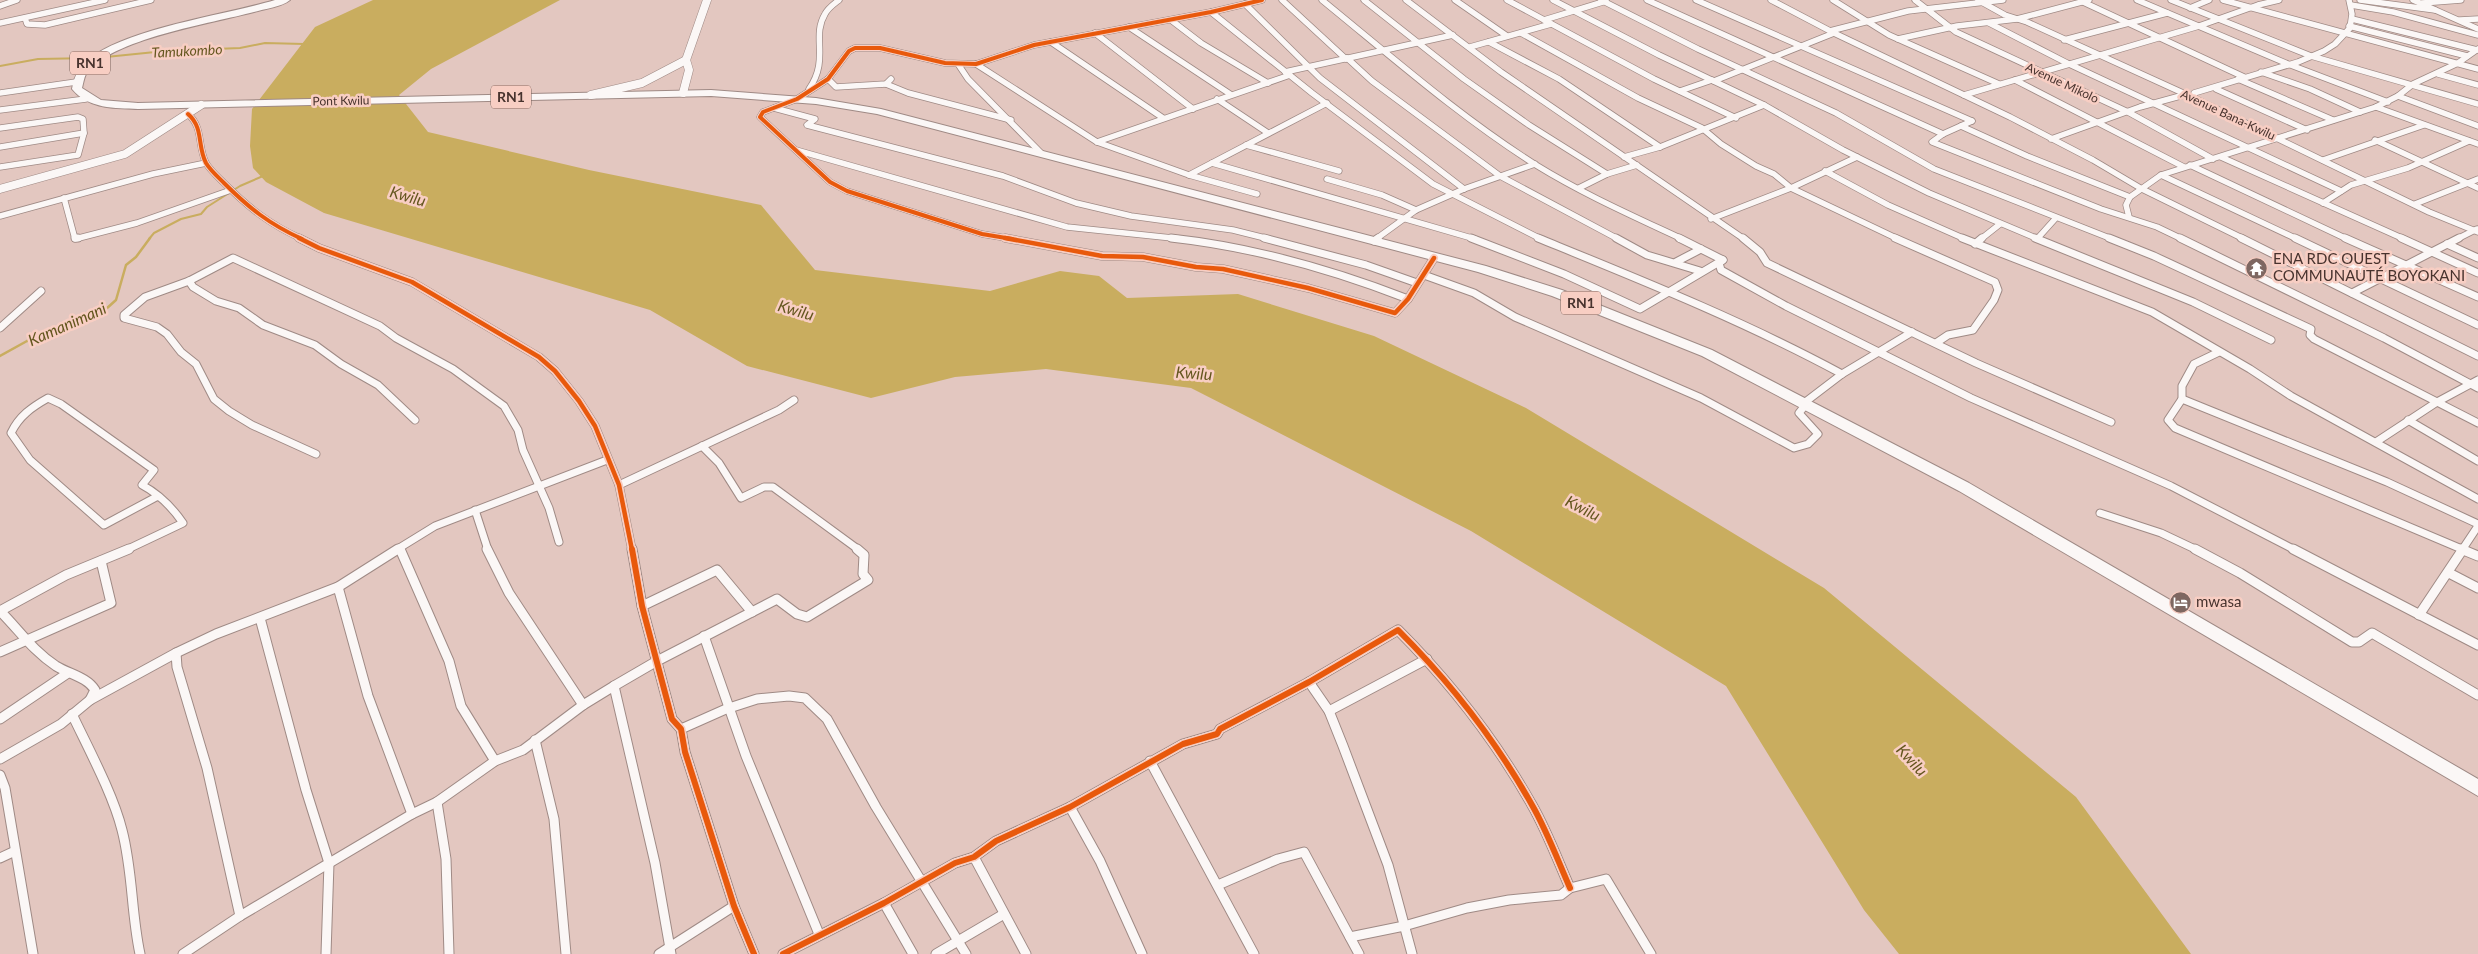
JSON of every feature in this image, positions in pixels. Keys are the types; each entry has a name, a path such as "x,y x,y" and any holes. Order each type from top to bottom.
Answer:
{"highway":[{"name":"RN1","path":"201,105 138,106 96,102 86,99 77,89 76,82 94,60 127,43 285,0"},
{"name":"RN1","path":"587,96 684,94 802,96 849,105 1302,220 1434,258 1482,268 1557,293 1707,353 1964,487 2478,788"},
{"name":"Pont Kwilu","path":"201,105 587,96"}],"main road":[{"path":"684,94 689,70 686,60 707,0"},
{"path":"587,96 642,83 686,60"},
{"path":"0,189 125,154 201,105"}],"street":[{"path":"0,6 17,0"},
{"path":"0,23 105,0"},
{"path":"25,18 27,24 46,25 150,0"},
{"path":"802,96 818,74 822,61 819,33 823,18 839,0"},
{"path":"1262,0 1211,12 1129,26 1017,49 998,58 976,64 935,62 880,48 862,47 849,51 828,79 802,96 763,112 760,117 830,182 846,191 982,234 1102,256 1143,257 1196,267 1223,268 1316,290 1395,313 1408,299 1434,258"},
{"path":"1282,0 1372,80 1500,176 1647,255 1676,262 1700,271"},
{"path":"1322,0 1448,101 1535,164 1578,188 1723,260"},
{"path":"1364,0 1529,125 1607,174"},
{"path":"1406,0 1501,72 1754,246 1767,263 1912,332 2111,422"},
{"path":"1455,0 1507,36"},
{"path":"1507,0 1680,91 1736,118"},
{"path":"1553,0 1764,105 1857,157 1929,193 2000,224 2184,298 2272,340"},
{"path":"1544,20 1602,1 1611,0"},
{"path":"1647,0 1943,134"},
{"path":"1696,0 1972,121 1943,134 1932,142 2101,209 2129,217 2176,236 2384,338 2478,388"},
{"path":"1771,0 1832,32 2051,139 2142,189 2478,356"},
{"path":"1834,0 1865,22 1898,39 1999,84"},
{"name":"Avenue Mikolo","path":"1915,0 1950,28 2128,112 2213,159"},
{"path":"1680,91 1746,70 1775,59 1832,32 1865,22 1908,11 1980,1 2003,0"},
{"path":"2137,0 2288,64 2388,102"},
{"path":"2171,0 2311,56 2478,104"},
{"path":"2064,40 2209,0"},
{"path":"2223,0 2478,69"},
{"path":"1964,95 2096,54 2221,20 2261,1 2279,0"},
{"path":"2360,0 2435,10"},
{"path":"2413,0 2478,29"},
{"path":"2420,4 2461,0"},
{"path":"1602,1 1836,113 1917,161 2055,219 2154,256 2274,311 2310,329 2310,335 2314,339 2478,423"},
{"name":"Avenue Bana-Kwilu","path":"1980,1 2194,98 2415,204 2477,230"},
{"path":"1898,39 1950,28 2018,19 2084,1 2241,78 2333,120"},
{"path":"2194,98 2194,93 2216,89 2241,78 2324,51 2346,33 2352,19 2350,3 2452,26 2478,35"},
{"path":"1244,4 1309,67 1464,189"},
{"path":"1211,12 1287,74 1434,184 1536,237 1716,311 1842,374"},
{"path":"2352,19 2477,49"},
{"path":"2452,26 2460,21 2478,19"},
{"path":"1171,20 1201,43 1268,83"},
{"path":"1989,23 2067,63 2342,191"},
{"path":"1470,47 1551,24"},
{"path":"1129,26 1230,94"},
{"path":"2349,26 2467,56"},
{"path":"1095,33 1193,108"},
{"path":"1521,33 1638,98 1702,128 1721,144 1756,166 1774,174 1791,188 1901,241 1994,282 1998,290 1994,300 1973,330 1968,333 1946,334 1936,343"},
{"path":"1097,142 1309,67 1453,34"},
{"path":"1051,42 1163,118"},
{"path":"1489,42 1559,79 1660,147"},
{"path":"2129,217 2126,205 2130,197 2161,175 2376,107 2398,96 2413,84 2438,74 2458,63 2477,49"},
{"path":"958,64 968,79 1011,120 1042,154"},
{"path":"976,64 1097,142 1189,175 1257,194"},
{"path":"2261,72 2310,89 2360,112"},
{"path":"2438,74 2478,86"},
{"path":"828,79 838,88 886,84 908,93 1011,120"},
{"path":"886,84 891,79"},
{"path":"2015,80 2187,166 2478,297"},
{"path":"0,93 76,82"},
{"path":"2216,89 2307,130"},
{"path":"2051,139 2184,95"},
{"path":"2398,96 2478,126"},
{"path":"0,110 86,99"},
{"path":"1217,99 1249,123 1268,133"},
{"path":"1189,175 1327,104"},
{"path":"1624,157 1660,147 1702,128 1736,118 1764,105"},
{"path":"2376,107 2478,144"},
{"path":"774,108 815,119 808,125 1003,176 1076,203 1131,216 1233,230 1366,265 1417,283"},
{"path":"188,114 200,127 206,163 249,208 284,233 412,282 539,357 555,371 579,401 595,426 606,460 619,484 642,606 672,719 681,729 685,752 734,906 754,954"},
{"path":"0,128 78,117 83,119 84,134 78,155 0,167"},
{"path":"2323,160 2424,124"},
{"path":"1961,126 2027,156 2130,197"},
{"path":"0,147 84,134"},
{"path":"2375,140 2478,188"},
{"path":"2323,203 2365,180 2422,162 2470,141"},
{"path":"1246,145 1332,168 1339,171 1326,180 1382,195 1416,210"},
{"path":"792,148 1067,227 1215,243 1294,260 1370,284 1408,299"},
{"path":"1711,218 1791,188 1857,157"},
{"path":"2221,157 2478,272"},
{"path":"0,216 153,174 206,163"},
{"path":"1212,163 1279,185 1376,209 1511,252 1640,309 1670,293 1700,271 1723,260"},
{"path":"1374,241 1416,210 1464,189 1535,164"},
{"path":"1578,188 1607,174 1637,165"},
{"path":"1825,171 1888,205 1976,244 2077,281 2152,312 2291,396 2478,499"},
{"path":"2161,175 2478,325"},
{"path":"2415,204 2478,179"},
{"path":"64,198 75,239 137,223 231,190"},
{"path":"2037,239 2055,219"},
{"path":"1976,244 2000,224"},
{"path":"2352,293 2477,230"},
{"path":"2447,244 2478,258"},
{"path":"1676,262 1701,249"},
{"path":"316,454 249,423 218,403 207,391 204,378 195,363 181,352 169,335 160,329 138,324 124,318 146,297 189,281 233,258 337,304 426,352 504,406 518,430 523,450 540,485 559,542"},
{"path":"1723,260 1719,263 1721,270 1743,283 1971,398 2172,486 2478,645"},
{"path":"1424,275 1474,293 1515,317 1701,398 1794,448 1803,448 1814,440 1818,434 1799,413 1805,403 1842,374 1912,332"},
{"path":"189,281 201,292 216,301 239,308 262,325 315,345 341,364 378,385 415,420"},
{"path":"0,328 41,291"},
{"path":"2218,352 2194,364 2182,386 2182,398 2169,415 2168,420 2175,428 2478,556"},
{"path":"2376,442 2437,402 2478,380"},
{"path":"90,700 95,690 92,684 84,678 68,673 24,640 20,632 0,611 66,575 101,561 183,522 174,510 158,496 142,485 154,470 61,404 48,398 25,414 13,427 11,433 28,460 89,508 104,525 158,496"},
{"path":"2182,398 2394,485 2478,525 2462,548 2449,572 2419,615"},
{"path":"619,484 779,410 794,400"},
{"path":"2408,420 2478,461"},
{"path":"183,954 197,949 240,916 412,814 437,802 495,761 511,756 583,706 657,661 777,599 797,614 807,617 813,615 857,584 868,580 863,574 864,555 852,543 787,499 773,487 764,486 741,498 719,463 702,446"},
{"path":"0,758 61,724 90,700 176,653 216,634 338,587 435,526 606,460"},
{"path":"475,510 489,554 509,593 583,706"},
{"path":"2100,513 2169,536 2207,555 2249,577 2352,642 2359,642 2372,633 2478,695"},
{"path":"400,548 449,662 461,706 495,761"},
{"path":"0,652 111,603 101,561"},
{"path":"642,606 717,570 752,612"},
{"path":"2449,572 2478,588"},
{"path":"338,587 368,696 412,814"},
{"path":"260,618 306,790 329,863 326,954"},
{"path":"783,954 955,863 974,857 996,841 1070,807 1183,744 1217,734 1220,729 1309,682 1398,630 1427,659 1494,743 1515,776 1548,836 1570,888"},
{"path":"704,636 729,708 819,934"},
{"path":"176,653 177,668 207,768 240,916"},
{"path":"1329,711 1427,659"},
{"path":"0,719 68,673"},
{"path":"1309,682 1329,711 1388,865 1412,954"},
{"path":"614,686 655,863 670,951"},
{"path":"681,729 729,708 775,695 805,698 831,727 876,808 923,881 966,954"},
{"path":"72,714 122,828 133,884 135,930 140,954"},
{"path":"535,740 548,788 554,823 561,882 566,954"},
{"path":"1150,761 1254,954"},
{"path":"0,776 5,788 34,954"},
{"path":"437,802 446,859 449,954"},
{"path":"1070,807 1084,828 1106,872 1142,954"},
{"path":"0,858 15,852"},
{"path":"1218,885 1278,859 1304,852 1359,954"},
{"path":"974,857 1026,954"},
{"path":"1350,937 1404,926 1509,900 1561,895 1570,888 1606,879 1651,954"},
{"path":"884,902 913,954"},
{"path":"659,954 670,951 734,906"},
{"path":"936,954 1004,914"}],"water":[{"name":"Kwilu","path":"373,0 560,0 431,69 399,95 428,132 589,170 761,205 815,270 990,291 1060,271 1099,276 1127,298 1238,294 1374,336 1526,408 1824,588 2076,797 2191,954 1899,954 1864,910 1726,686 1471,531 1191,388 1046,369 955,377 871,398 747,366 650,310 324,213 266,182 253,168 250,146 252,109 315,27"}],"waterway":[{"name":"Tamukombo","path":"106,57 165,51 240,48 265,43 304,44"},
{"name":"Tamukombo","path":"0,66 38,59 93,58"},
{"name":"Kamanimani","path":"149,239 154,233 181,219 201,214 207,207 240,186 263,176"},
{"name":"Kamanimani","path":"0,356 27,341 106,309 116,300 126,265 136,257 150,238"}],"cycle path":[{"path":"1262,0 1211,12 1034,45 976,64 945,63 880,48 855,48 849,51 828,79 797,99 763,112 760,117 830,182 847,191 982,234 1102,256 1143,257 1196,267 1223,269 1308,288 1395,313 1408,299 1434,258"},
{"path":"188,114 199,127 206,163 249,208 272,225 319,248 412,282 539,357 555,371 579,401 595,426 607,460 619,485 624,502 642,606 672,719 681,729 685,752 734,906 754,954"},
{"path":"783,954 884,903 955,863 974,857 996,841 1070,807 1183,744 1217,734 1220,729 1309,682 1398,630 1427,659 1494,743 1533,806 1570,888"}],"place":[{"name":"ENA RDC OUEST COMMUNAUTÉ BOYOKANI","path":"2257,268"},
{"name":"mwasa","path":"2180,602"}]}
